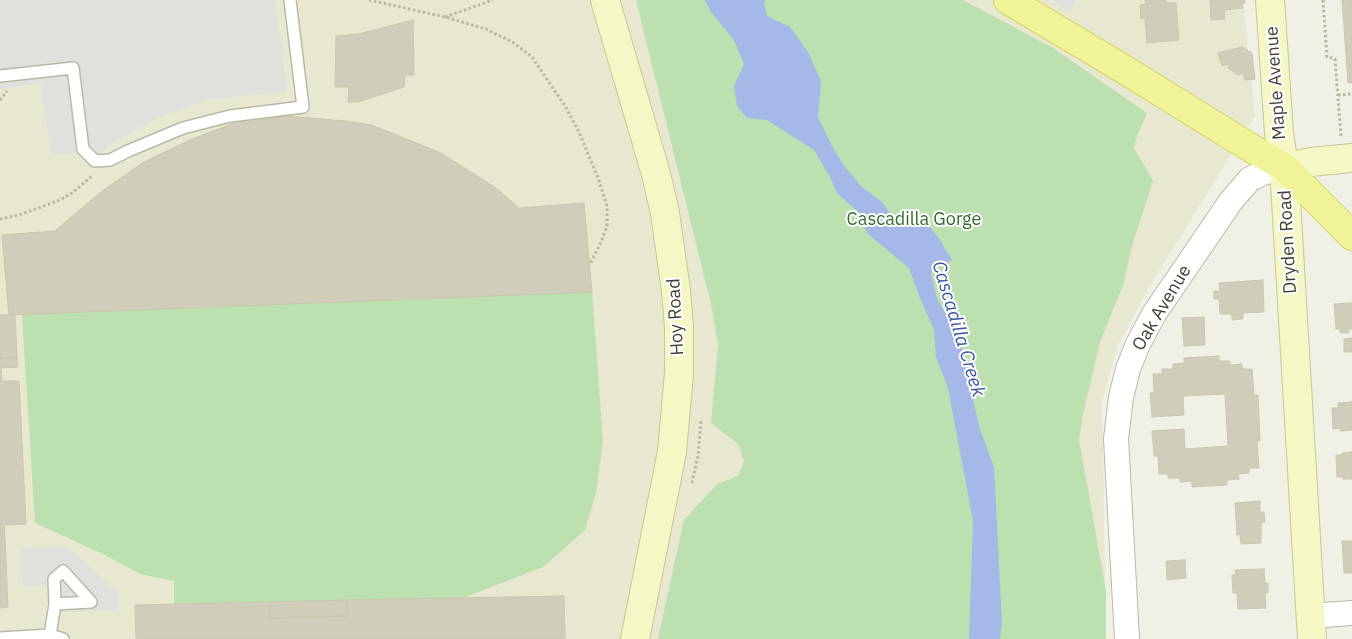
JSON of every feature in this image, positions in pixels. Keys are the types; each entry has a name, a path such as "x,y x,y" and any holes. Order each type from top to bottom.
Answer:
{"main road":[{"name":"Dryden Road","path":"1008,0 1122,68 1246,146 1284,166"},
{"path":"1284,166 1352,236"}],"street":[{"name":"Hoy Road","path":"605,0 656,174 663,205 676,291 679,328 679,373 672,452 635,639"},
{"name":"Maple Avenue","path":"1270,0 1284,166"},
{"path":"1284,166 1311,162 1347,149"},
{"name":"Dryden Road","path":"1284,166 1311,627"},
{"name":"Oak Avenue","path":"1126,639 1116,439 1121,396 1128,369 1138,344 1154,314 1231,201 1250,179 1284,166"},
{"path":"1311,627 1352,613"}],"lane":[{"path":"0,76 73,68 83,149 94,160 110,160 183,128 230,116 303,106 290,0"},
{"path":"50,635 55,604"},
{"path":"0,638 50,635 63,639"}],"path":[{"path":"369,0 445,17 486,29 514,43 532,57 565,106 589,155 607,206 607,226 590,264"},
{"path":"445,17 493,0"},
{"path":"1323,0 1327,57 1335,59 1338,95 1347,149"},
{"path":"1338,95 1352,94"},
{"path":"0,218 20,215 60,200 84,184 110,160"}],"shaded area":[{"path":"0,0 1243,0 1255,116 1149,287 1117,347 1102,403 1106,639 0,639"},
{"path":"0,0 275,0 287,92 210,99 162,116 114,142 96,156 70,153 51,154 41,84 0,89"},
{"path":"1052,0 1077,0 1069,11"},
{"path":"62,546 78,556 117,593 118,610 49,613 48,586 23,587 21,548"}],"green space":[{"name":"Cascadilla Gorge","path":"636,0 963,0 1053,48 1147,113 1134,148 1153,181 1132,246 1123,285 1100,342 1083,414 1079,440 1106,591 1106,639 658,639 684,520 717,484 738,476 744,461 738,444 711,423 718,345 712,308"},
{"path":"286,116 346,121 519,208 584,203 603,441 596,493 585,530 543,567 463,598 174,604 174,581 140,574 103,554 35,523 22,315 9,315 2,235 55,231 101,192 144,162 192,139 240,121"}],"water":[{"path":"705,0 765,0 767,16 790,27 808,52 821,81 818,117 845,167 862,187 882,202 894,219 921,221 930,227 952,260 945,265 935,266 931,274 937,299 960,338 980,429 994,467 1002,623 1000,639 969,639 973,521 948,388 936,357 934,330 909,268 868,234 857,211 837,193 814,150 767,120 747,118 737,106 734,86 744,64 734,40 711,12"}],"building":[{"path":"1145,0 1166,0 1166,3 1176,3 1179,40 1147,43 1145,19 1141,19 1140,5 1146,4"},
{"path":"1210,0 1245,0 1245,3 1242,4 1243,8 1224,10 1225,19 1211,20"},
{"path":"1342,0 1352,0 1352,83 1348,83"},
{"path":"413,20 414,75 405,75 404,87 358,102 348,102 349,87 335,87 336,36 359,34"},
{"path":"1242,47 1252,53 1255,79 1245,80 1243,73 1238,75 1229,69 1228,64 1222,66 1218,53"},
{"path":"286,116 372,125 441,153 496,188 519,208 584,203 592,292 9,315 2,235 55,231 101,192 144,162 192,139 240,121"},
{"path":"1263,280 1264,312 1243,313 1243,319 1232,320 1232,314 1220,314 1219,299 1214,299 1214,291 1220,291 1219,283"},
{"path":"1352,303 1352,329 1348,329 1349,333 1340,333 1340,329 1336,329 1334,304"},
{"path":"0,315 15,315 17,357 0,358"},
{"path":"1204,317 1205,345 1184,346 1182,318"},
{"path":"1352,338 1352,352 1344,352 1344,339"},
{"path":"1219,356 1219,361 1230,361 1230,365 1242,364 1242,369 1252,369 1254,395 1258,395 1260,441 1257,441 1259,468 1249,468 1249,473 1238,474 1239,479 1227,480 1227,485 1192,487 1192,481 1180,482 1180,478 1168,478 1168,474 1159,474 1158,456 1154,456 1152,431 1184,429 1185,449 1228,446 1225,394 1183,396 1184,415 1152,417 1150,393 1154,393 1153,374 1162,374 1162,369 1173,369 1173,364 1184,363 1184,358"},
{"path":"17,357 18,367 1,368 2,381 19,381 26,524 4,525 5,539 0,539 0,358"},
{"path":"1352,402 1352,430 1340,431 1340,428 1333,429 1332,408 1338,408 1338,403"},
{"path":"1352,452 1352,479 1337,477 1336,455"},
{"path":"1260,501 1260,512 1264,512 1265,522 1261,523 1261,543 1241,544 1240,535 1237,535 1235,503"},
{"path":"0,539 5,539 8,607 0,608"},
{"path":"1342,541 1352,541 1352,573 1344,573"},
{"path":"1185,560 1186,578 1167,580 1166,561"},
{"path":"1264,569 1265,583 1268,583 1268,593 1265,593 1266,608 1238,609 1237,593 1233,593 1232,575 1236,575 1235,570"},
{"path":"564,596 565,639 136,639 135,605 270,602 270,618 347,616 347,600"},
{"path":"347,600 347,616 270,618 270,602"}],"water label":[{"name":"Cascadilla Creek","path":"958,329"}]}
